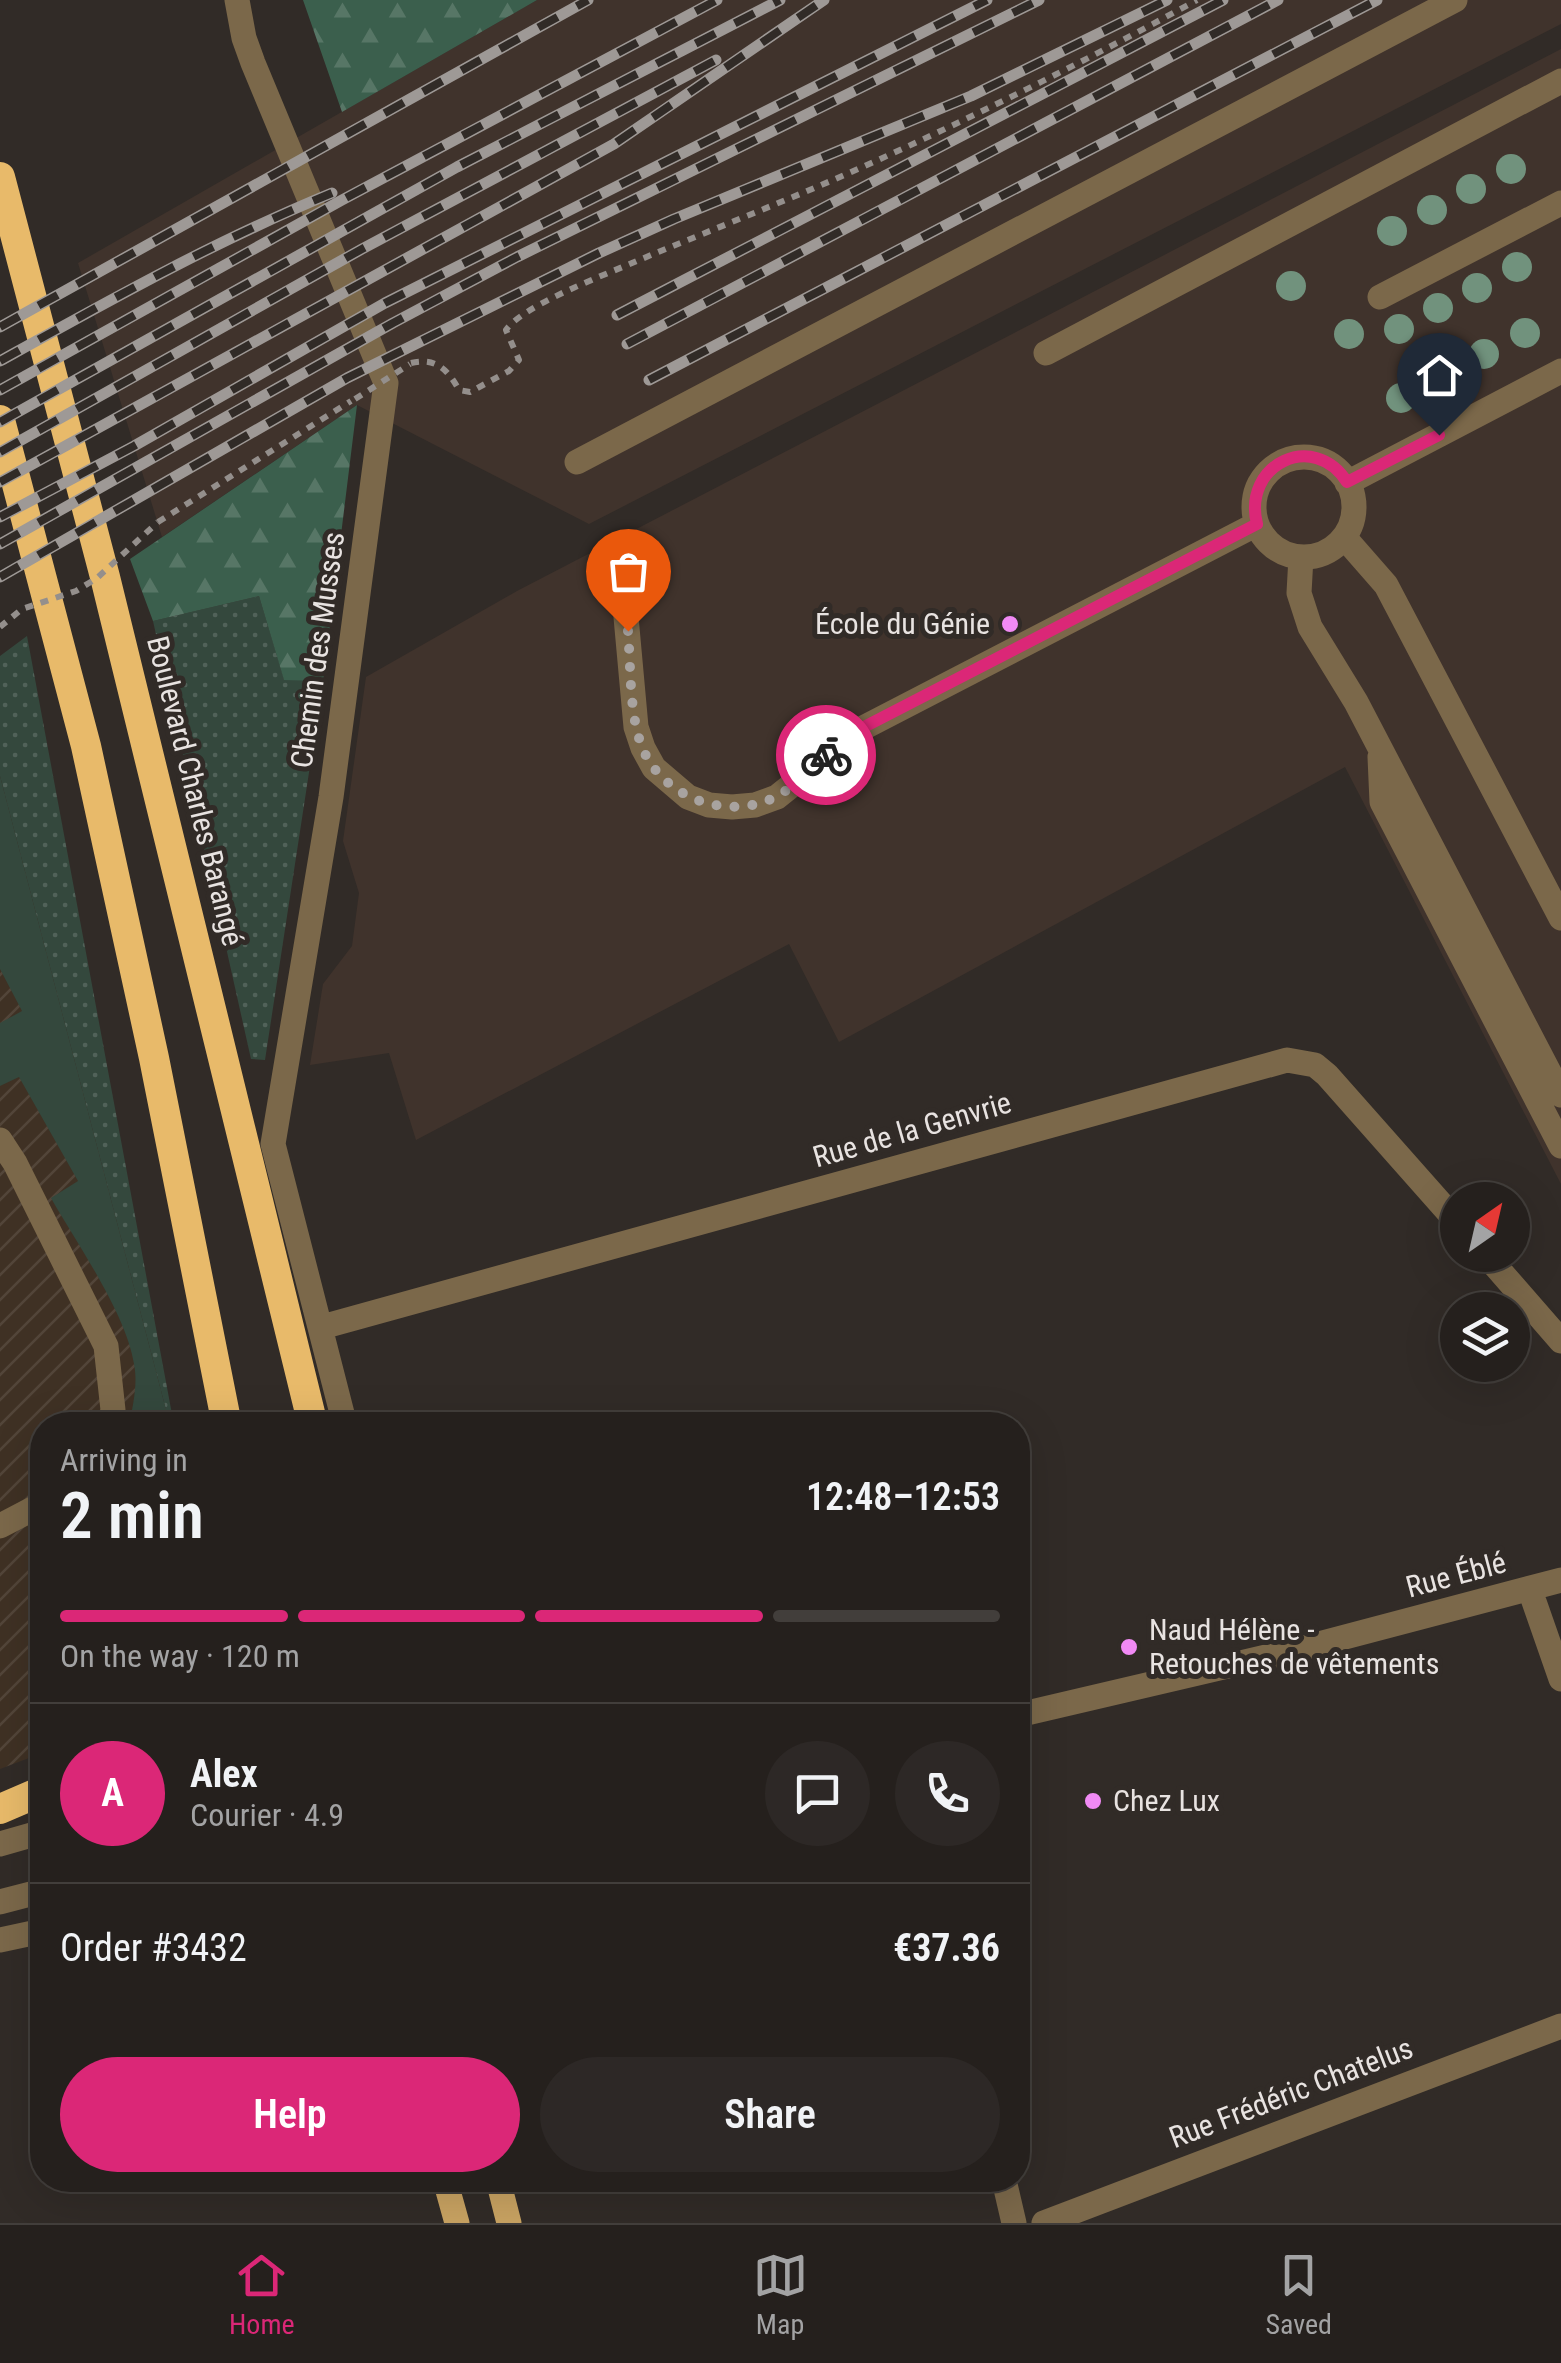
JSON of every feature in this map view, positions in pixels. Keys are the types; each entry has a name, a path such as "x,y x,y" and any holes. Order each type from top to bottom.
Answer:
{"highway":[{"name":"Boulevard Charles Barangé","path":"0,177 115,615 310,1412"},
{"path":"0,420 86,746 154,1058 224,1412"},
{"path":"0,1810 30,1796"}],"main road":[{"path":"448,2192 457,2223"},
{"path":"501,2192 508,2223"}],"street":[{"name":"Chemin des Musses","path":"238,0 252,62 386,383 331,797 273,1144 322,1327"},
{"path":"576,462 1455,0"},
{"path":"1046,353 1561,81"},
{"path":"1380,298 1561,202"},
{"path":"1347,482 1561,371"},
{"path":"1315,458 1330,464 1347,482 1353,514 1344,537 1324,552 1301,557 1277,549 1257,524 1256,492 1269,471 1283,462 1315,458"},
{"path":"624,595 636,726 648,758 669,784 688,797 709,804 744,806 777,797 862,728 1257,524"},
{"path":"1344,537 1367,560 1393,598 1561,918"},
{"path":"1301,557 1299,593 1310,627 1379,747 1561,1095"},
{"path":"1379,747 1382,802 1561,1146"},
{"name":"Rue de la Genvrie","path":"322,1327 1287,1060 1314,1065 1338,1085 1440,1201"},
{"path":"0,1140 106,1346 112,1412"},
{"path":"1501,1272 1561,1342"},
{"path":"322,1327 342,1412"},
{"path":"0,1526 30,1510"},
{"name":"Rue Éblé","path":"1030,1712 1292,1651 1561,1580"},
{"path":"1530,1590 1561,1679"},
{"path":"0,1844 30,1835"},
{"path":"0,1902 30,1895"},
{"path":"0,1940 30,1934"},
{"name":"Rue Frédéric Chatelus","path":"1044,2223 1561,2026"},
{"path":"1007,2192 1014,2223"}],"path":[{"path":"0,628 22,609 76,591 97,578 158,522 410,364 437,364 452,376 459,390 470,392 519,360 506,330 528,311 876,161 1033,86 1198,0"}],"shaded area":[{"path":"537,0 1561,0 1561,24 589,524 357,405 162,537 78,263"},
{"name":"École du Génie","path":"1561,49 1561,1184 1345,767 839,1042 789,944 416,1140 389,1053 310,1065 323,984 352,946 359,893 343,841 366,677 517,591"},
{"path":"0,776 167,1412 30,1412 30,1758 0,1769"}],"green space":[{"path":"303,0 537,0 342,112"},
{"path":"357,405 323,681 284,680 259,596 153,621 130,559"},
{"path":"259,596 284,679 323,681 265,1060 251,1059 153,621"},
{"path":"27,636 172,1412 167,1412 0,776 0,656"},
{"path":"0,776 167,1412 132,1412 135,1379 129,1344 111,1301 51,1198 78,1181 19,1077 0,1086 0,1023 22,1011 0,969"}],"railway":[{"path":"0,327 588,0"},
{"path":"0,390 342,200 717,0"},
{"path":"0,422 457,167 780,0"},
{"path":"0,482 614,144 824,0"},
{"path":"0,517 134,446 385,303 987,0"},
{"path":"0,544 517,257 1039,0"},
{"path":"0,577 347,378 599,253 971,96 1167,0"},
{"path":"617,315 1223,0"},
{"path":"627,344 1278,0"},
{"path":"649,380 1377,0"},
{"path":"0,452 362,249 716,60"},
{"path":"0,361 205,251 332,193"}],"way so far":[{"path":"628,631 636,726 642,748 669,784 688,797 732,807 755,804 777,797 796,784 826,755"}],"place":[{"name":"École du Génie","path":"1010,624"},
{"name":"Naud Hélène - Retouches de vêtements","path":"1129,1647"},
{"name":"Chez Lux","path":"1093,1801"}],"route":[{"path":"826,755 862,728 1257,524 1256,492 1269,471 1290,458 1315,458 1330,464 1347,482 1439,435"}]}
